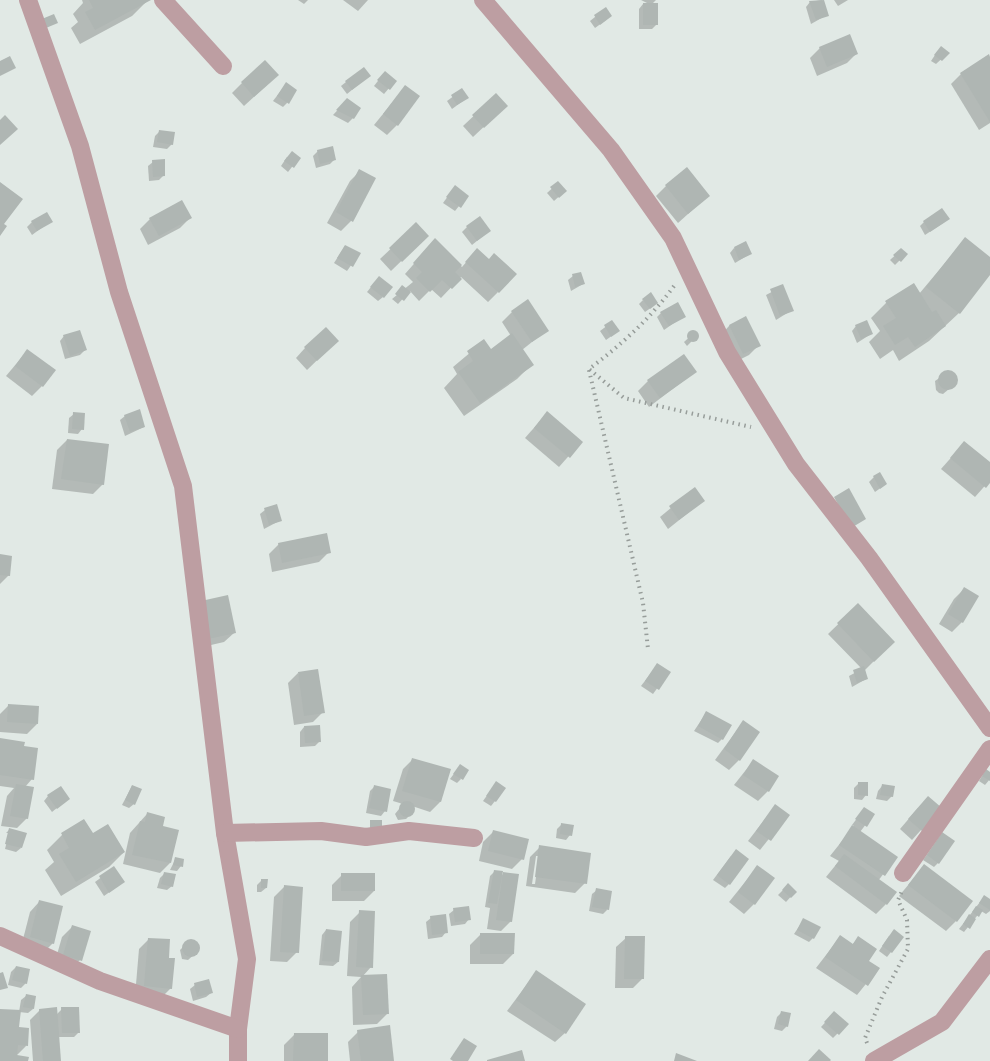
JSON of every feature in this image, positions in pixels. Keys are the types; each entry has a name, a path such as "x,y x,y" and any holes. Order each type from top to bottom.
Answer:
{"street":[{"path":"28,0 80,146 119,292 183,486 225,833 247,959 238,1029 238,1061"},
{"path":"164,0 223,66"},
{"path":"483,0 611,150 673,238 727,352 796,464 869,558 990,728"},
{"path":"903,873 990,749"},
{"path":"225,833 321,831 366,837 409,831 474,838"},
{"path":"0,936 100,981 238,1029"},
{"path":"874,1061 942,1022 990,959"}],"path":[{"path":"589,369 617,348 656,310 688,269"},
{"path":"589,369 624,398 778,433"},
{"path":"589,369 643,603 648,650"},
{"path":"874,1061 865,1038 882,997 908,949 907,920 898,900 902,890 903,873"}],"building":[{"path":"89,0 151,0 95,30 85,12 93,8"},
{"path":"824,0 829,16 816,20 809,1"},
{"path":"643,3 658,3 658,25 643,25"},
{"path":"606,7 612,16 600,25 594,15"},
{"path":"54,14 58,23 41,30 37,21"},
{"path":"850,34 858,54 827,67 819,47"},
{"path":"941,46 950,53 942,61 934,55"},
{"path":"989,54 990,57 990,122 960,73"},
{"path":"10,56 16,68 0,76 0,61"},
{"path":"265,60 279,75 254,97 241,82"},
{"path":"364,67 371,76 352,90 345,81"},
{"path":"385,71 397,81 390,90 377,80"},
{"path":"286,82 297,90 289,104 277,96"},
{"path":"405,85 420,96 398,126 383,114"},
{"path":"462,88 469,98 457,105 451,95"},
{"path":"496,93 508,106 484,128 472,115"},
{"path":"347,98 361,108 354,119 336,110"},
{"path":"5,115 18,129 0,145 0,120"},
{"path":"159,130 175,132 173,145 157,142"},
{"path":"333,146 336,160 320,164 317,150"},
{"path":"292,151 301,158 294,168 284,161"},
{"path":"165,159 165,176 153,177 152,160"},
{"path":"687,167 710,196 688,214 665,185"},
{"path":"359,169 376,178 353,222 336,212"},
{"path":"558,181 567,191 559,198 550,187"},
{"path":"0,182 23,199 4,224 7,226 0,236"},
{"path":"455,185 469,196 461,208 446,197"},
{"path":"182,200 192,218 159,236 149,218"},
{"path":"942,208 950,219 930,232 923,221"},
{"path":"47,212 53,222 37,231 31,221"},
{"path":"480,216 491,231 477,241 466,226"},
{"path":"416,222 429,236 402,262 389,248"},
{"path":"965,237 990,257 990,275 960,314 926,287"},
{"path":"435,238 462,265 455,272 462,279 452,289 442,280 430,292 416,278 422,272 413,263"},
{"path":"746,241 752,254 739,260 734,247"},
{"path":"345,245 361,253 353,267 337,258"},
{"path":"477,248 489,259 494,253 517,274 499,293 465,262"},
{"path":"901,248 908,254 901,262 893,255"},
{"path":"581,272 585,284 575,287 572,274"},
{"path":"379,276 393,287 384,298 370,287"},
{"path":"914,283 932,312 936,310 946,326 915,347 908,337 895,345 883,326 896,318 885,301"},
{"path":"783,284 794,311 780,316 770,289"},
{"path":"402,285 411,292 404,301 395,294"},
{"path":"651,292 658,303 650,309 642,299"},
{"path":"528,299 549,331 532,342 511,311"},
{"path":"678,302 686,317 669,326 660,312"},
{"path":"746,316 761,346 743,354 729,325"},
{"path":"612,320 620,331 611,337 604,325"},
{"path":"867,320 873,334 861,339 855,325"},
{"path":"326,327 339,341 317,361 304,347"},
{"path":"80,330 87,350 70,356 63,335"},
{"path":"693,330 699,336 693,342 687,336"},
{"path":"512,333 534,365 480,403 458,372 473,361 467,351 484,339 491,349"},
{"path":"27,349 56,370 43,387 15,366"},
{"path":"684,354 697,372 660,398 647,380"},
{"path":"948,370 955,373 958,380 955,387 948,390 941,387 938,380 941,373"},
{"path":"140,409 145,427 130,432 124,415"},
{"path":"547,411 583,442 570,458 534,428"},
{"path":"73,412 85,413 84,430 72,429"},
{"path":"67,439 109,444 104,485 61,479"},
{"path":"964,441 990,462 990,483 986,488 950,458"},
{"path":"880,472 887,484 880,489 873,476"},
{"path":"695,487 705,501 679,520 669,506"},
{"path":"849,488 866,519 851,528 834,497"},
{"path":"277,504 282,521 269,525 264,508"},
{"path":"327,533 331,553 282,563 278,543"},
{"path":"0,554 12,556 10,576 0,575"},
{"path":"964,587 979,596 963,623 948,614"},
{"path":"228,595 236,633 208,639 201,601"},
{"path":"858,603 895,642 874,662 837,623"},
{"path":"657,663 671,672 659,690 645,681"},
{"path":"864,666 868,679 857,683 853,670"},
{"path":"318,669 325,713 304,716 298,672"},
{"path":"8,704 39,706 38,724 7,722"},
{"path":"706,711 732,725 723,740 698,726"},
{"path":"743,720 760,732 740,761 724,749"},
{"path":"320,725 321,742 305,743 304,726"},
{"path":"0,738 25,742 24,746 38,748 34,780 0,775"},
{"path":"412,758 451,769 441,802 402,791"},
{"path":"753,759 779,776 769,792 743,775"},
{"path":"460,764 469,770 463,780 453,774"},
{"path":"986,769 990,772 990,781 982,776"},
{"path":"496,781 506,788 496,802 486,796"},
{"path":"858,782 868,782 868,796 858,795"},
{"path":"16,784 34,787 28,819 10,816"},
{"path":"882,784 895,786 893,797 880,795"},
{"path":"132,785 142,789 135,805 125,800"},
{"path":"374,785 391,789 387,812 369,808"},
{"path":"61,786 70,799 57,809 47,795"},
{"path":"928,796 942,808 922,831 908,819"},
{"path":"407,801 415,809 407,817 399,809"},
{"path":"775,804 790,815 771,841 756,831"},
{"path":"864,807 875,814 867,827 855,819"},
{"path":"147,812 165,817 163,826 179,830 171,863 132,855 140,821 145,822"},
{"path":"84,819 93,833 108,824 125,852 76,882 59,854 69,848 61,833"},
{"path":"370,820 382,820 382,830 370,830"},
{"path":"561,823 574,825 572,836 560,834"},
{"path":"852,825 898,857 885,876 839,845"},
{"path":"9,828 27,833 22,848 5,844"},
{"path":"493,830 529,839 524,860 488,851"},
{"path":"942,832 955,841 939,864 927,855"},
{"path":"539,845 591,853 587,884 535,877"},
{"path":"736,849 749,859 730,885 717,875"},
{"path":"844,854 897,892 887,905 835,866"},
{"path":"175,857 184,859 183,867 173,865"},
{"path":"924,864 973,901 957,922 908,885"},
{"path":"757,865 775,878 755,905 738,892"},
{"path":"114,866 125,882 109,893 99,876"},
{"path":"494,870 503,871 497,904 488,903"},
{"path":"164,872 176,874 173,887 161,884"},
{"path":"503,872 519,874 512,922 496,920"},
{"path":"341,873 375,873 375,891 341,891"},
{"path":"261,879 268,879 267,888 261,888"},
{"path":"788,883 797,892 791,898 782,890"},
{"path":"284,885 303,887 299,953 280,952"},
{"path":"596,888 612,891 609,910 592,907"},
{"path":"984,895 990,899 990,910 979,903"},
{"path":"39,900 63,906 54,944 30,937"},
{"path":"469,906 471,920 455,922 453,908"},
{"path":"976,906 983,910 979,917 972,912"},
{"path":"359,910 375,911 373,968 356,967"},
{"path":"446,914 448,933 432,935 430,916"},
{"path":"969,914 976,919 970,929 963,924"},
{"path":"803,918 821,927 814,939 797,930"},
{"path":"72,925 91,931 82,961 63,955"},
{"path":"326,929 342,931 339,962 322,961"},
{"path":"894,929 904,937 892,953 882,946"},
{"path":"480,933 515,933 514,954 480,954"},
{"path":"840,935 853,944 858,936 877,949 869,961 880,968 868,986 825,957"},
{"path":"625,936 645,936 644,979 624,979"},
{"path":"148,938 170,939 169,958 175,958 172,989 144,986"},
{"path":"191,939 197,942 200,948 197,954 191,957 185,954 182,948 185,942"},
{"path":"16,966 30,969 27,984 12,980"},
{"path":"536,970 586,1004 566,1034 516,1000"},
{"path":"3,972 8,988 0,990 0,973"},
{"path":"387,974 389,1014 363,1015 361,975"},
{"path":"209,979 213,993 197,997 194,983"},
{"path":"26,994 36,996 34,1009 23,1007"},
{"path":"57,1007 61,1061 43,1061 39,1009"},
{"path":"61,1007 79,1007 80,1033 62,1033"},
{"path":"0,1009 21,1010 19,1027 29,1028 28,1046 18,1045 17,1055 29,1057 28,1061 0,1061"},
{"path":"781,1011 791,1013 788,1027 778,1024"},
{"path":"834,1011 849,1024 839,1035 824,1022"},
{"path":"390,1025 394,1061 361,1061 357,1030"},
{"path":"294,1033 328,1033 328,1061 293,1061"},
{"path":"464,1038 477,1046 468,1061 453,1061 450,1059"},
{"path":"819,1049 831,1060 808,1061"},
{"path":"522,1050 525,1061 487,1061 487,1060"},
{"path":"676,1053 697,1061 674,1061"}]}
